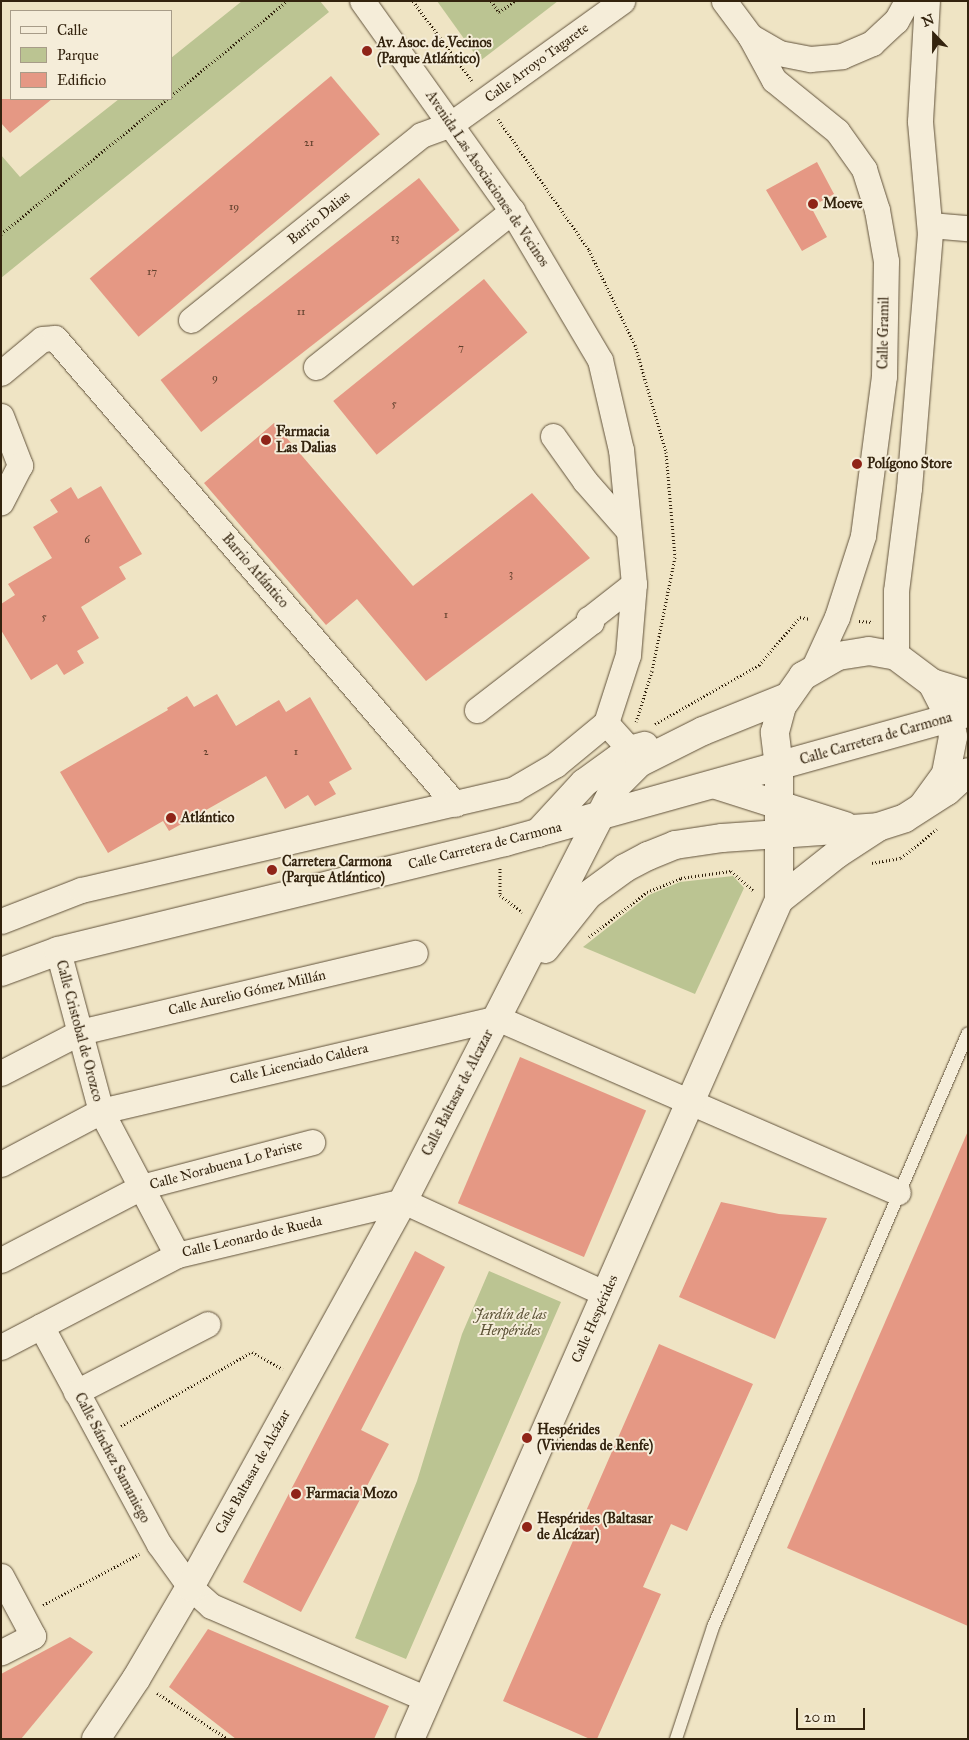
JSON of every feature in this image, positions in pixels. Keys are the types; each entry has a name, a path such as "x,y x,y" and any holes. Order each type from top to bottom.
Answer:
{"main road":[{"path":"779,900 779,766 776,732 787,697 794,684 814,667 854,652 896,656 932,683 959,715 946,774 922,806"},
{"path":"932,683 968,694"},
{"path":"515,986 599,817 625,775 639,763 703,731 787,697"},
{"name":"Calle Carretera de Carmona","path":"1,972 58,951 538,834 959,715"},
{"path":"538,834 584,783 630,750 703,731"},
{"path":"779,766 793,794 816,814"},
{"path":"515,986 588,895 625,868 675,845 722,838 878,827 905,818 968,772"},
{"path":"716,785 816,814 846,826 878,827"},
{"path":"779,900 837,854 878,827"},
{"path":"722,838 762,852 770,862 779,900"},
{"name":"Calle Hespérides","path":"410,1739 779,900"},
{"name":"Calle Baltasar de Alcazar","path":"402,1201 515,986"},
{"name":"Calle Baltasar de Alcázar","path":"96,1739 136,1679 190,1587 402,1201"}],"street":[{"name":"Avenida Las Asociaciones de Vecinos","path":"362,1 512,211 600,360 621,450 634,584 628,655 606,723"},
{"name":"Calle Arroyo Tagarete","path":"451,124 622,1"},
{"name":"Calle Gramil","path":"724,1 750,36 774,80 837,131 864,169 878,210 886,261 884,376 863,536 837,618 814,667"},
{"path":"750,36 779,52 802,58 842,56 872,43 896,21 907,1"},
{"path":"896,656 896,591 909,488 930,226 920,121 927,1"},
{"name":"Barrio Dalias","path":"191,320 421,136 451,124"},
{"path":"316,367 512,211"},
{"path":"930,226 968,228"},
{"name":"Barrio Atlántico","path":"1,373 42,339 55,338 455,804"},
{"path":"1,416 20,465 1,502"},
{"path":"554,436 585,481 628,530"},
{"path":"477,710 591,622 589,619 634,584"},
{"path":"1,921 80,890 514,790 556,765 606,723 630,750"},
{"name":"Calle Cristobal de Orozco","path":"58,951 101,1111 177,1255"},
{"name":"Calle Aurelio Gómez Millán","path":"1,1073 80,1032 414,953"},
{"path":"498,1018 898,1192"},
{"name":"Calle Licenciado Caldera","path":"1,1164 101,1111 498,1018"},
{"name":"Calle Norabuena Lo Pariste","path":"1,1260 141,1187 312,1142"},
{"path":"402,1201 606,1294"},
{"name":"Calle Leonardo de Rueda","path":"1,1347 177,1255 402,1201"},
{"path":"76,1392 208,1324"},
{"name":"Calle Sánchez Samaniego","path":"41,1326 158,1544 190,1587 211,1606 427,1700"},
{"path":"1,1576 33,1636 1,1652"}],"lane":[{"path":"676,1739 713,1627 898,1192 968,1033"}],"path":[{"path":"172,95 287,1"},
{"path":"491,1 499,12 515,1"},
{"path":"1,234 166,100"},
{"path":"651,726 759,665 800,617 810,620"},
{"path":"856,621 879,622"},
{"path":"500,866 500,895 514,908 530,915"},
{"path":"582,943 647,892 681,878 732,871 750,889"},
{"path":"101,1438 252,1352 303,1381"},
{"path":"22,1616 158,1544"},
{"path":"136,1679 228,1739"}],"green space":[{"path":"242,1 320,1 329,12 1,278 1,155 20,177 118,100 172,100 172,57"},
{"path":"437,1 558,1 480,61"},
{"path":"733,876 744,888 695,994 583,947 649,895 680,882"},
{"name":"Jardín de las Herpérides","path":"489,1271 561,1302 406,1659 355,1638 417,1481 462,1334"}],"building":[{"path":"331,76 380,134 139,337 90,278"},
{"path":"1,99 51,100 10,133 1,123"},
{"path":"817,162 834,194 811,207 827,237 802,251 766,190"},
{"path":"419,178 460,230 201,432 161,380"},
{"path":"484,279 527,333 377,455 333,401"},
{"path":"274,423 413,586 532,493 590,558 426,681 357,599 326,625 204,483"},
{"path":"101,486 142,554 119,567 126,579 81,607 99,638 77,651 84,663 64,675 57,664 31,680 1,630 1,604 15,595 8,584 52,558 33,527 58,512 50,500 71,487 78,499"},
{"path":"217,694 236,726 279,700 286,712 310,697 352,769 329,782 336,794 315,806 308,795 285,809 266,776 169,831 163,821 108,853 60,772 168,710 167,708 187,696 194,707"},
{"path":"520,1057 646,1111 584,1257 458,1203"},
{"path":"968,1131 968,1626 787,1548"},
{"path":"721,1202 779,1214 827,1218 775,1339 679,1297"},
{"path":"415,1251 445,1267 361,1430 389,1444 301,1612 243,1582"},
{"path":"659,1344 753,1384 687,1531 671,1524 643,1587 661,1594 597,1739 590,1739 503,1701"},
{"path":"208,1629 389,1706 374,1739 236,1739 169,1687"},
{"path":"70,1637 93,1652 21,1739 1,1739 1,1674"}],"place":[{"name":"Av. Asoc. de Vecinos (Parque Atlántico)","path":"367,51"},
{"name":"Moeve","path":"813,204"},
{"name":"Farmacia Las Dalias","path":"266,440"},
{"name":"Polígono Store","path":"857,464"},
{"name":"Atlántico","path":"171,818"},
{"name":"Carretera Carmona (Parque Atlántico)","path":"272,870"},
{"name":"Hespérides (Viviendas de Renfe)","path":"527,1438"},
{"name":"Farmacia Mozo","path":"296,1494"},
{"name":"Hespérides (Baltasar de Alcázar)","path":"527,1527"}]}
